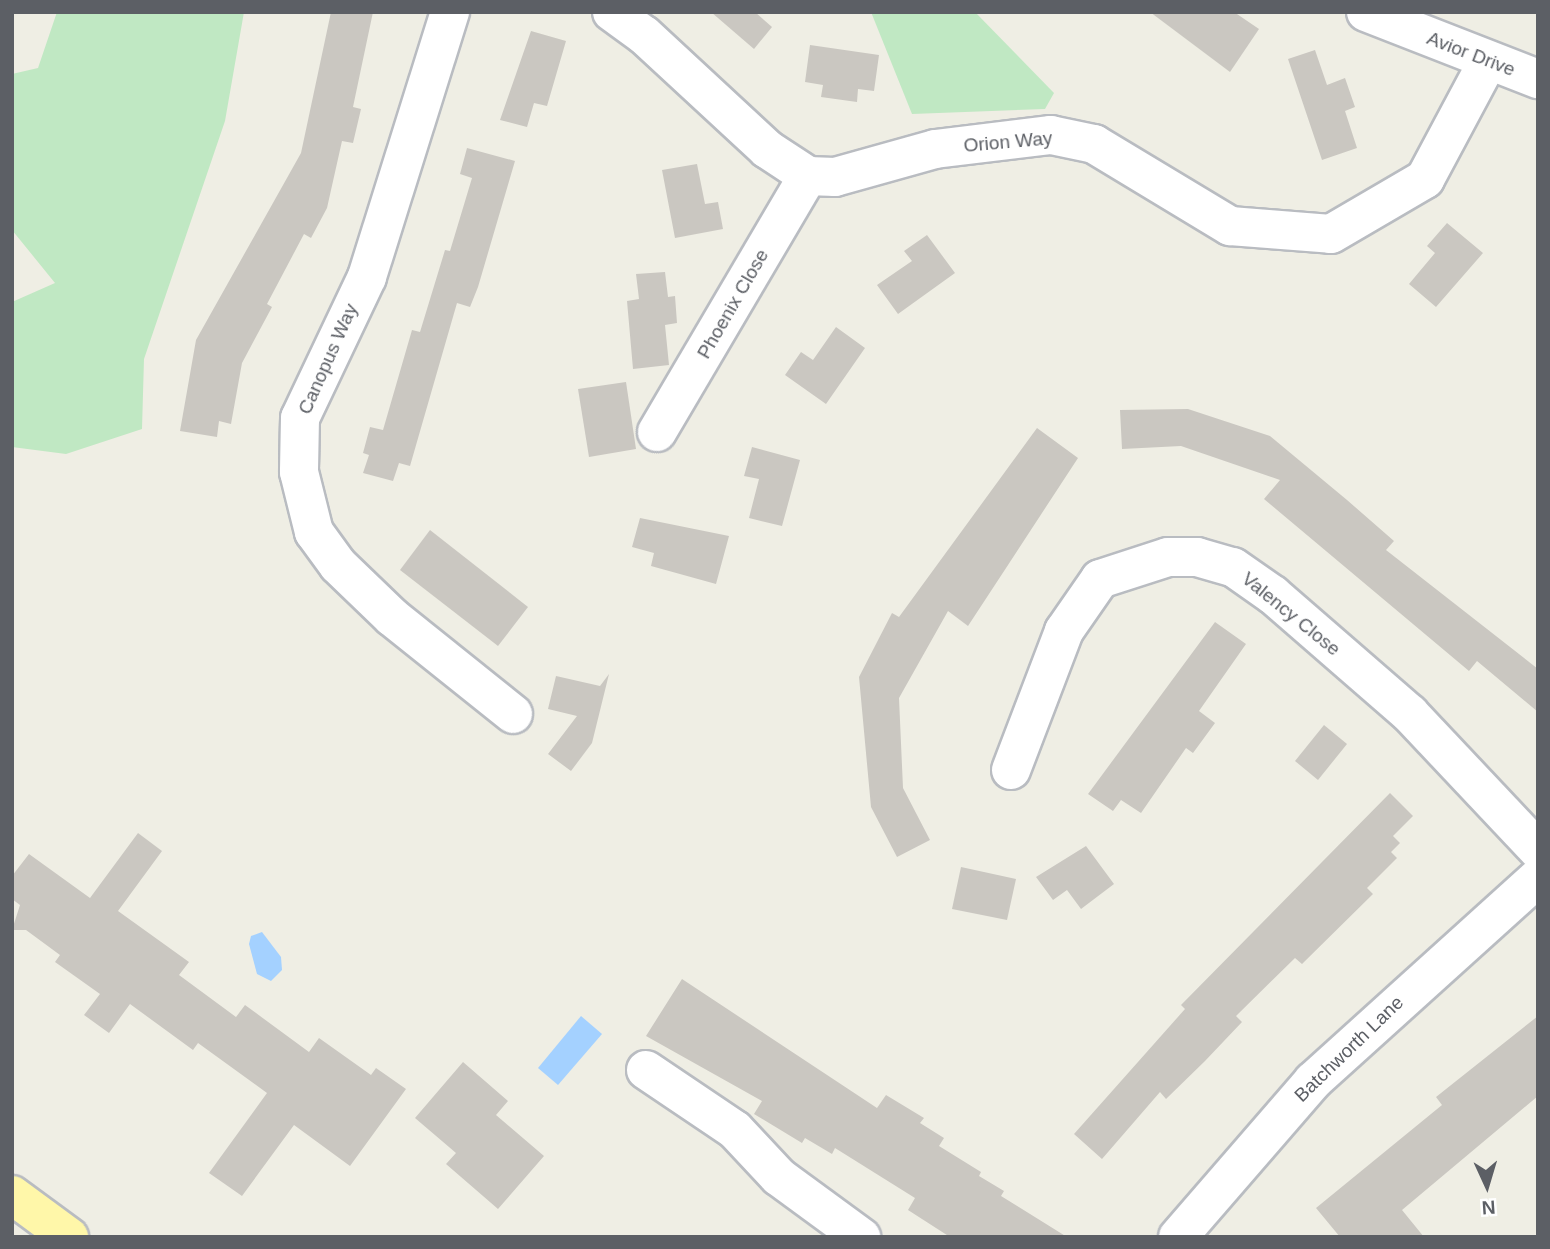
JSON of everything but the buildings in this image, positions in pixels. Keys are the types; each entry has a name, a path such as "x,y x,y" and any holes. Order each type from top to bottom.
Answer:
{"main road":[{"path":"12,1195 69,1237"}],"street":[{"name":"Canopus Way","path":"450,12 371,265 300,418 299,472 314,532 338,565 392,617 513,714"},
{"path":"612,12 644,35 767,149 808,176"},
{"name":"Avior Drive","path":"1366,12 1487,62 1538,79"},
{"name":"Orion Way","path":"808,176 835,177 935,149 1051,135 1094,144 1230,226 1331,234 1425,179 1487,62"},
{"name":"Phoenix Close","path":"657,432 808,176"},
{"name":"Valency Close","path":"1011,770 1064,631 1084,598 1100,579 1122,568 1197,557 1233,567 1273,595 1410,714 1538,850"},
{"name":"Batchworth Lane","path":"1178,1237 1313,1081 1538,878"},
{"path":"646,1070 735,1130 779,1177 861,1237"}],"green space":[{"path":"57,12 244,12 225,121 144,359 142,429 66,454 12,447 12,302 55,283 12,230 12,74 38,68"},
{"path":"871,12 975,12 1054,93 1045,109 912,114"}],"water":[{"path":"262,932 281,957 282,970 271,981 257,974 249,944 251,936"},
{"path":"581,1016 602,1034 558,1085 538,1068"}]}
